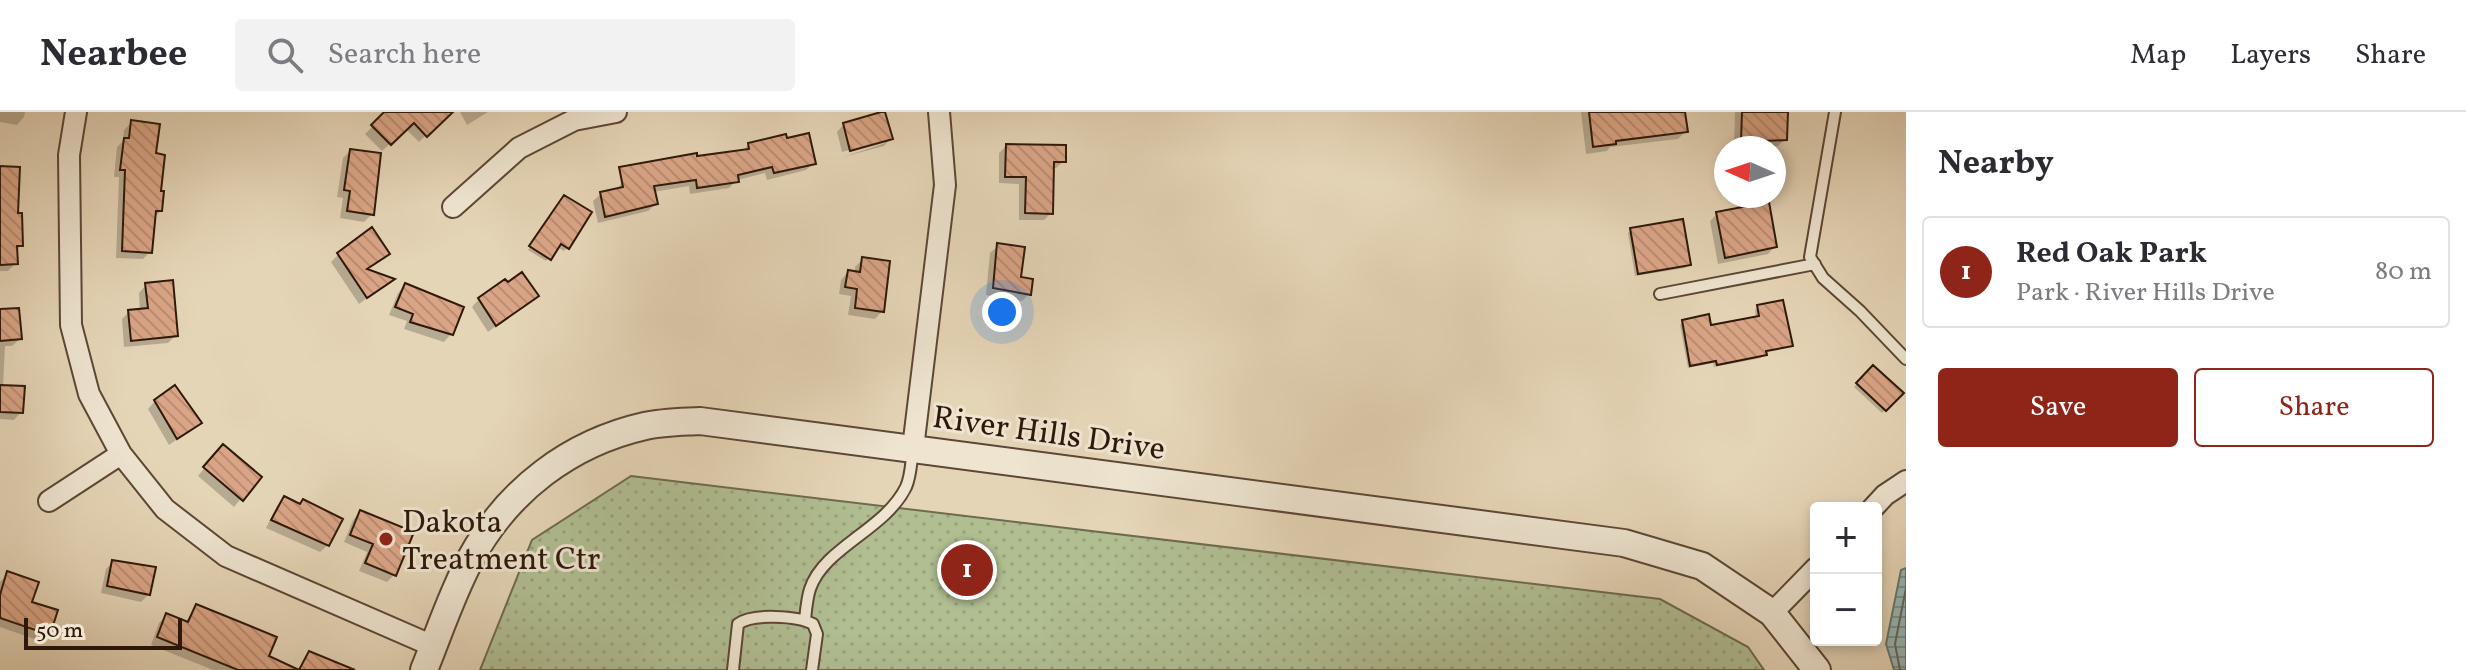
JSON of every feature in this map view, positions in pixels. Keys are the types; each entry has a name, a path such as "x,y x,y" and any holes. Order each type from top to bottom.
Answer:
{"street":[{"path":"76,112 69,155 71,325 89,394 121,454 165,509 226,556 428,658"},
{"path":"453,207 519,148 574,120 616,112"},
{"path":"913,448 945,185 939,112"},
{"name":"River Hills Drive","path":"428,658 471,558 498,515 541,472 598,440 647,425 700,421 1624,543 1702,566 1772,613 1817,670"},
{"path":"49,501 121,454"},
{"path":"1879,502 1906,481"},
{"path":"1772,613 1810,574"}],"lane":[{"path":"1835,112 1810,257 1823,278 1906,359"},
{"path":"1660,294 1815,264"},
{"path":"805,620 810,587 829,560 885,516 898,501 908,483 913,448"},
{"path":"733,670 738,624 745,619 805,620 813,624 817,634 812,670"}],"green space":[{"path":"631,476 1660,599 1748,647 1764,670 480,670 532,540"}],"water":[{"path":"1906,568 1906,670 1894,670 1886,644 1901,570"}],"building":[{"path":"384,112 453,112 427,137 414,123 391,145 371,125"},
{"path":"885,112 893,139 850,151 843,123"},
{"path":"1589,112 1685,112 1688,132 1593,147"},
{"path":"1742,112 1788,112 1787,140 1786,136 1741,136"},
{"path":"131,120 160,124 156,153 165,155 162,211 156,211 152,253 122,251 125,170 120,170 124,138 129,138"},
{"path":"809,133 816,164 774,173 772,167 738,175 739,182 697,188 696,180 654,186 658,204 605,217 600,192 623,187 619,167 697,153 697,156 749,149 748,143 786,134 787,138"},
{"path":"1006,144 1066,145 1066,162 1054,162 1053,214 1025,213 1026,177 1005,177"},
{"path":"350,149 381,153 374,215 347,211 350,191 344,190"},
{"path":"0,166 20,167 18,213 22,213 23,246 17,246 18,264 0,265"},
{"path":"564,195 592,212 569,249 561,244 551,260 529,246"},
{"path":"1737,208 1770,208 1777,247 1725,258 1716,212"},
{"path":"1683,219 1691,265 1638,274 1630,228"},
{"path":"372,227 390,254 367,269 395,279 367,298 337,253"},
{"path":"997,243 1025,247 1021,277 1033,279 1031,295 993,288"},
{"path":"862,257 890,261 884,312 855,308 857,289 845,287 848,270 860,272"},
{"path":"522,272 539,296 496,326 478,298 505,279 508,282"},
{"path":"173,280 178,336 131,341 128,310 148,308 145,283"},
{"path":"405,283 464,307 453,335 410,322 413,314 395,307"},
{"path":"1783,300 1793,346 1766,351 1767,355 1717,365 1716,361 1690,366 1682,320 1709,314 1711,325 1759,316 1757,305"},
{"path":"19,308 22,339 0,341 0,309"},
{"path":"1873,365 1904,393 1886,411 1856,383"},
{"path":"0,385 25,386 23,413 0,412"},
{"path":"175,385 202,423 177,439 154,400"},
{"path":"223,444 262,477 243,501 203,467"},
{"path":"284,496 300,504 303,499 343,519 329,546 271,520"},
{"name":"Dakota Treatment Ctr","path":"360,510 414,532 396,576 365,563 373,544 350,535"},
{"path":"112,560 156,567 150,595 107,586"},
{"path":"7,571 39,582 32,602 58,610 50,635 0,618 0,595"},
{"path":"196,604 277,637 269,656 299,670 238,670 157,637 166,613 188,622"},
{"path":"309,651 355,670 299,670"}],"place":[{"name":"Dakota Treatment Ctr","path":"386,539"},
{"name":"Red Oak Park","path":"967,570"}]}
